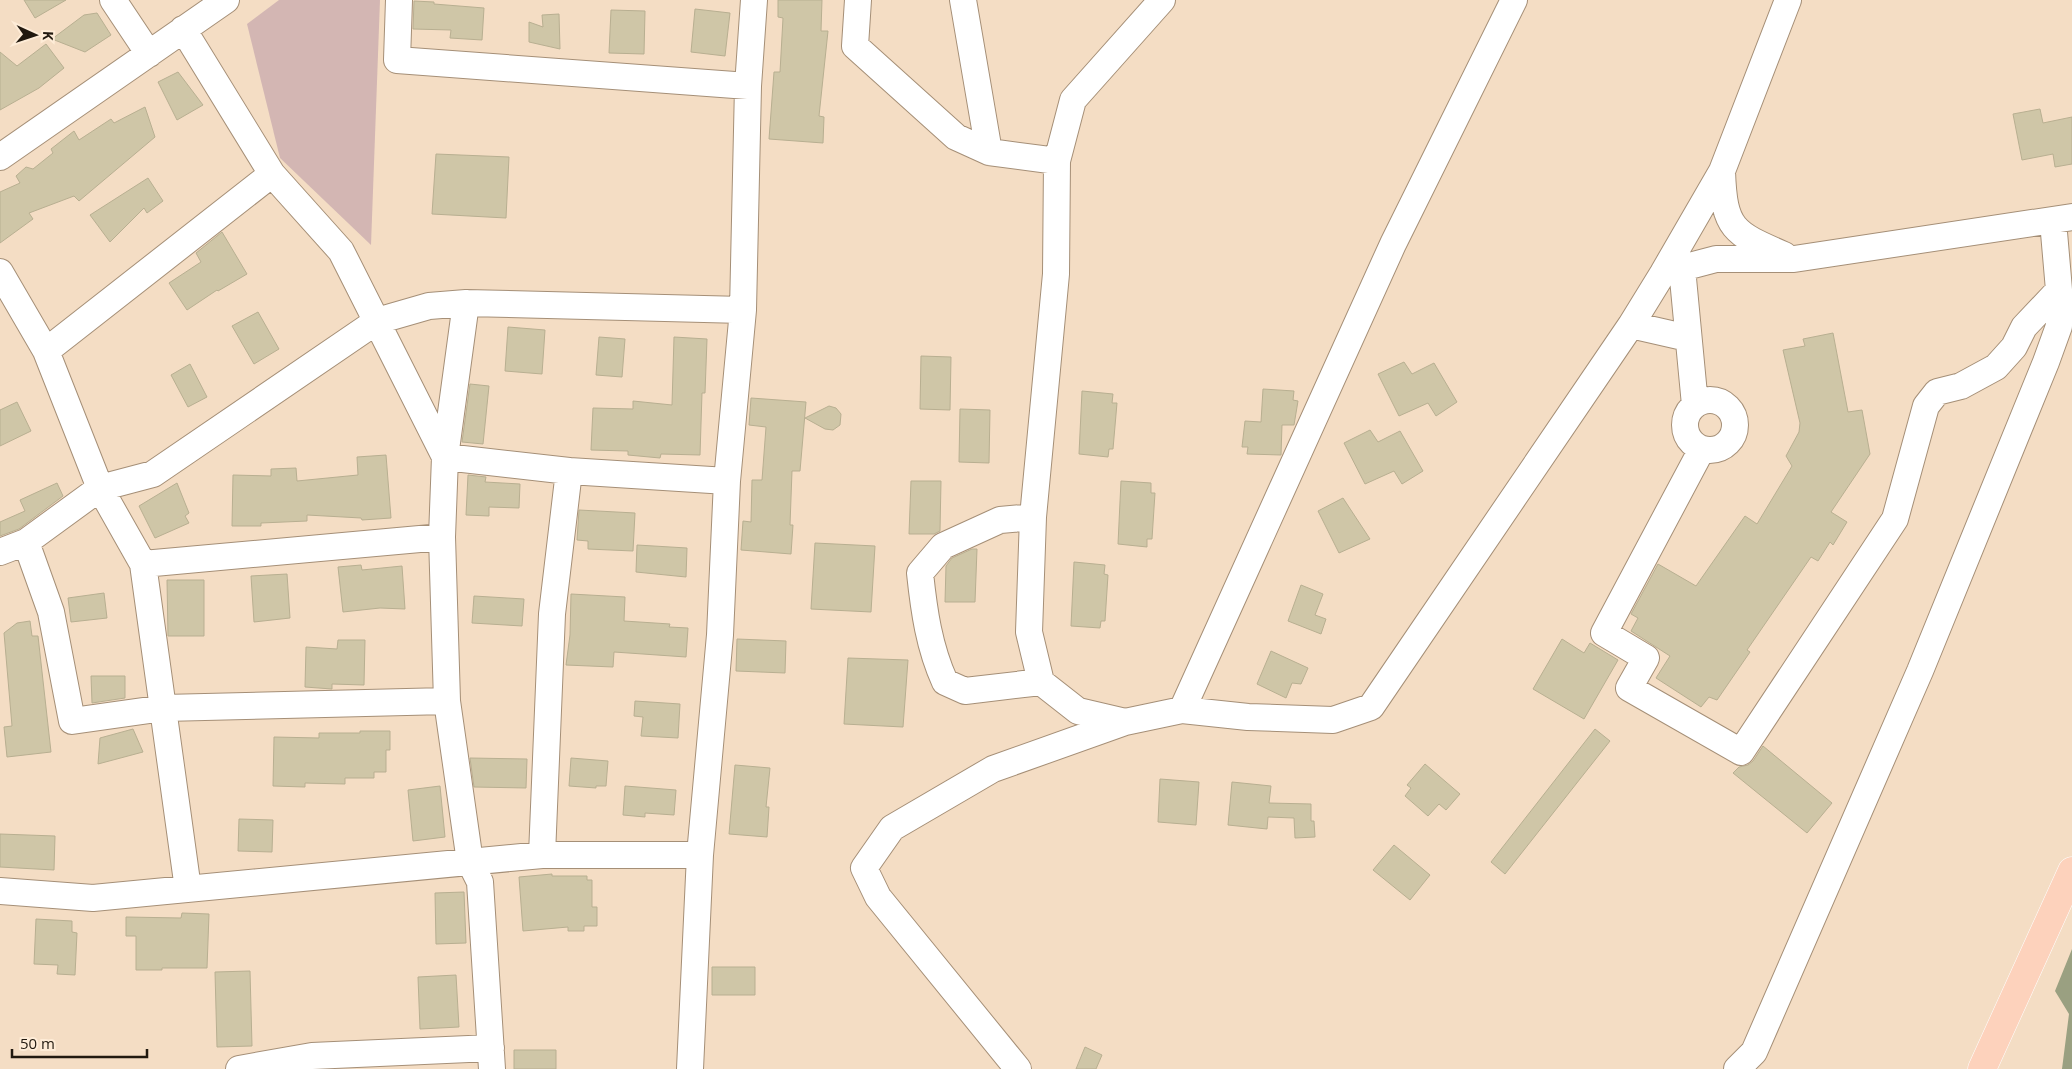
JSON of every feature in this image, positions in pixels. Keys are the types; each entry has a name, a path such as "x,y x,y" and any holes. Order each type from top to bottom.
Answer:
{"main road":[{"path":"1982,1069 2072,872"}],"street":[{"path":"113,0 148,54"},
{"path":"0,157 226,0"},
{"path":"398,0 397,60 748,86"},
{"path":"690,1069 700,855 720,635 727,481 743,310 748,86 754,0"},
{"path":"858,0 855,46 956,137 989,152 1057,161"},
{"path":"963,0 989,152"},
{"path":"1125,722 1078,712 1041,682 1029,632 1033,517 1056,274 1057,161 1073,100 1162,0"},
{"path":"1182,710 1394,244 1514,0"},
{"path":"1018,1069 878,896 864,868 892,828 994,769 1125,722 1182,710 1248,717 1333,720 1371,707 1631,325 1673,271 1722,171 1788,0"},
{"path":"183,29 272,174 341,251 445,457"},
{"path":"1722,171 1723,199 1731,226 1751,241 1794,260"},
{"path":"46,351 272,174"},
{"path":"1673,271 1716,260 1794,260 2063,219 2059,290 2066,325 2046,362 1916,680 1754,1052 1737,1069"},
{"path":"1673,271 1688,338 1694,405"},
{"path":"0,272 46,351 100,488 143,564 188,889"},
{"path":"1702,448 1604,633 1646,658 1629,688 1741,752 1895,519 1926,406 1938,392 1961,386 1996,367 2014,347 2024,327 2059,290"},
{"path":"0,552 26,542 100,488 153,474 378,321 428,306 466,303 743,310"},
{"path":"239,1069 313,1062 492,1058 480,882 470,862 447,701 442,537 445,457 466,303"},
{"path":"1631,325 1688,338"},
{"path":"1705,400 1716,400 1726,405 1733,415 1735,426 1732,437 1724,445 1714,449 1702,448 1694,444 1688,437 1685,429 1685,420 1688,411 1694,405 1705,400"},
{"path":"445,457 569,470 727,481"},
{"path":"542,855 552,614 569,470"},
{"path":"1033,517 1000,520 943,546 920,573 926,624 935,660 945,682 965,691 1041,682"},
{"path":"143,564 442,537"},
{"path":"26,542 51,612 72,721 164,708 447,701"},
{"path":"0,891 93,898 542,855 700,855"}],"shaded area":[{"path":"279,0 380,0 371,245 280,158 247,24"},
{"path":"2072,949 2072,1069 2062,1069 2069,1014 2055,991"}],"building":[{"path":"24,0 66,0 35,18"},
{"path":"778,0 822,0 821,31 828,31 819,116 824,117 823,143 769,139 774,72 780,72 783,18 778,17"},
{"path":"414,1 484,8 482,40 450,38 451,30 413,29"},
{"path":"695,9 730,13 725,56 691,52"},
{"path":"611,10 645,11 644,54 609,53"},
{"path":"97,13 111,35 85,52 52,39 84,15"},
{"path":"559,14 560,49 529,42 529,22 543,27 542,15"},
{"path":"46,44 64,68 39,88 0,110 0,52 17,66"},
{"path":"178,72 203,105 177,120 158,82"},
{"path":"145,107 155,137 79,201 74,196 29,213 33,219 0,243 0,192 20,183 16,176 26,167 33,169 53,153 51,149 74,131 79,140 111,119 114,123"},
{"path":"2040,109 2043,123 2072,117 2072,164 2055,167 2053,154 2022,160 2013,114"},
{"path":"436,154 509,157 506,218 432,214"},
{"path":"148,178 163,201 147,213 144,208 110,242 90,215"},
{"path":"222,232 247,274 217,290 187,310 169,283 201,262 196,253"},
{"path":"258,312 279,349 254,364 232,326"},
{"path":"508,327 545,330 542,374 505,371"},
{"path":"1833,333 1848,412 1862,410 1870,454 1831,512 1847,522 1833,545 1830,542 1818,561 1811,557 1747,650 1750,652 1717,700 1709,697 1701,707 1656,678 1670,656 1631,631 1638,618 1631,614 1658,564 1696,586 1745,516 1757,524 1792,466 1786,456 1799,432 1800,423 1783,350 1805,346 1803,339"},
{"path":"599,337 625,339 622,377 596,375"},
{"path":"674,337 707,339 705,393 702,393 700,455 661,454 660,458 628,455 628,451 591,450 593,408 633,409 633,401 672,405"},
{"path":"921,356 951,357 950,410 920,409"},
{"path":"1404,362 1412,374 1434,363 1457,402 1436,416 1428,403 1399,416 1378,374"},
{"path":"190,364 207,397 188,407 171,375"},
{"path":"470,384 489,386 483,444 462,442"},
{"path":"1263,389 1294,391 1293,400 1298,401 1294,425 1282,425 1281,455 1247,454 1248,447 1242,447 1245,421 1261,422"},
{"path":"1082,391 1113,394 1112,403 1117,403 1113,449 1109,449 1108,457 1079,454"},
{"path":"751,398 806,402 800,471 792,471 790,525 793,525 791,554 741,550 743,521 751,522 752,480 762,480 766,427 749,425"},
{"path":"17,402 31,431 0,446 0,410"},
{"path":"829,406 836,408 841,414 840,425 833,430 825,429 805,418"},
{"path":"960,409 990,410 989,463 959,462"},
{"path":"1370,430 1378,442 1400,431 1423,471 1402,484 1394,471 1365,484 1344,443"},
{"path":"386,455 391,518 362,520 361,518 307,515 307,521 261,523 261,526 232,526 233,475 271,476 271,469 296,468 297,481 358,475 357,457"},
{"path":"468,475 486,477 485,482 520,484 519,508 489,507 489,516 466,515"},
{"path":"911,481 941,481 940,531 934,534 909,534"},
{"path":"1121,481 1151,483 1151,493 1155,493 1152,539 1147,539 1147,547 1118,544"},
{"path":"57,483 63,496 19,529 0,536 0,522 25,511 20,500"},
{"path":"177,483 189,513 185,516 189,523 155,538 139,506"},
{"path":"1343,498 1370,539 1339,553 1318,511"},
{"path":"579,510 635,513 633,551 588,549 588,541 577,540"},
{"path":"815,543 875,546 871,612 811,609"},
{"path":"637,545 687,548 686,577 636,572"},
{"path":"972,549 977,549 975,602 945,602 946,566 952,558"},
{"path":"1074,562 1105,565 1104,574 1108,575 1105,621 1101,621 1100,628 1071,626"},
{"path":"361,565 362,570 402,566 405,609 380,608 343,612 338,567"},
{"path":"287,574 290,618 254,622 251,576"},
{"path":"167,580 204,580 204,636 168,636"},
{"path":"1301,585 1323,594 1315,615 1326,619 1321,634 1288,621"},
{"path":"104,593 107,618 71,622 68,598"},
{"path":"571,594 625,597 624,621 670,624 669,627 688,628 686,657 614,652 613,667 566,665 570,635"},
{"path":"474,596 524,599 522,626 472,623"},
{"path":"30,621 32,636 38,636 51,752 7,757 4,727 12,726 4,633 17,623"},
{"path":"737,639 786,641 785,673 736,671"},
{"path":"1562,639 1584,653 1590,643 1618,660 1584,719 1533,689"},
{"path":"338,640 365,640 364,685 332,684 332,689 305,687 306,647 337,649"},
{"path":"1271,651 1308,668 1301,684 1292,683 1286,698 1257,684"},
{"path":"848,658 908,660 903,727 844,724"},
{"path":"91,676 125,676 125,698 92,703"},
{"path":"635,701 680,704 678,738 641,736 643,717 634,716"},
{"path":"133,729 143,752 98,764 100,738"},
{"path":"1595,729 1610,741 1505,874 1491,862"},
{"path":"360,731 390,731 390,750 386,750 386,772 374,772 374,778 345,778 345,784 305,783 305,787 273,786 274,737 319,738 319,733 360,733"},
{"path":"1763,746 1832,803 1807,833 1733,773 1739,767 1748,765 1753,761"},
{"path":"470,758 527,759 526,788 474,787"},
{"path":"571,758 608,761 606,786 596,786 596,788 569,786"},
{"path":"1425,764 1460,794 1446,810 1439,804 1428,816 1405,796 1411,788 1407,785"},
{"path":"735,765 770,768 766,807 769,807 767,837 729,834"},
{"path":"1160,779 1199,782 1196,825 1158,822"},
{"path":"1232,782 1271,786 1269,803 1311,804 1311,821 1314,821 1315,837 1295,838 1294,818 1268,817 1267,829 1228,825"},
{"path":"440,786 445,837 413,841 408,790"},
{"path":"625,786 676,790 674,815 645,813 645,817 623,815"},
{"path":"239,819 273,820 272,852 238,851"},
{"path":"0,834 55,836 54,870 0,867"},
{"path":"1394,845 1430,875 1410,900 1373,870"},
{"path":"552,874 552,876 587,876 587,880 592,880 592,907 597,907 597,926 584,926 584,931 568,931 568,927 523,931 519,877"},
{"path":"464,892 466,943 436,944 435,893"},
{"path":"182,913 209,914 207,968 136,970 136,936 126,936 126,917 181,918"},
{"path":"36,919 72,921 72,932 77,933 75,975 57,974 58,965 34,964"},
{"path":"712,967 755,967 755,995 712,995"},
{"path":"250,971 252,1046 217,1047 215,972"},
{"path":"456,975 459,1027 420,1029 418,977"},
{"path":"1085,1047 1102,1055 1096,1069 1076,1069"},
{"path":"514,1050 556,1050 556,1069 514,1069"}]}
